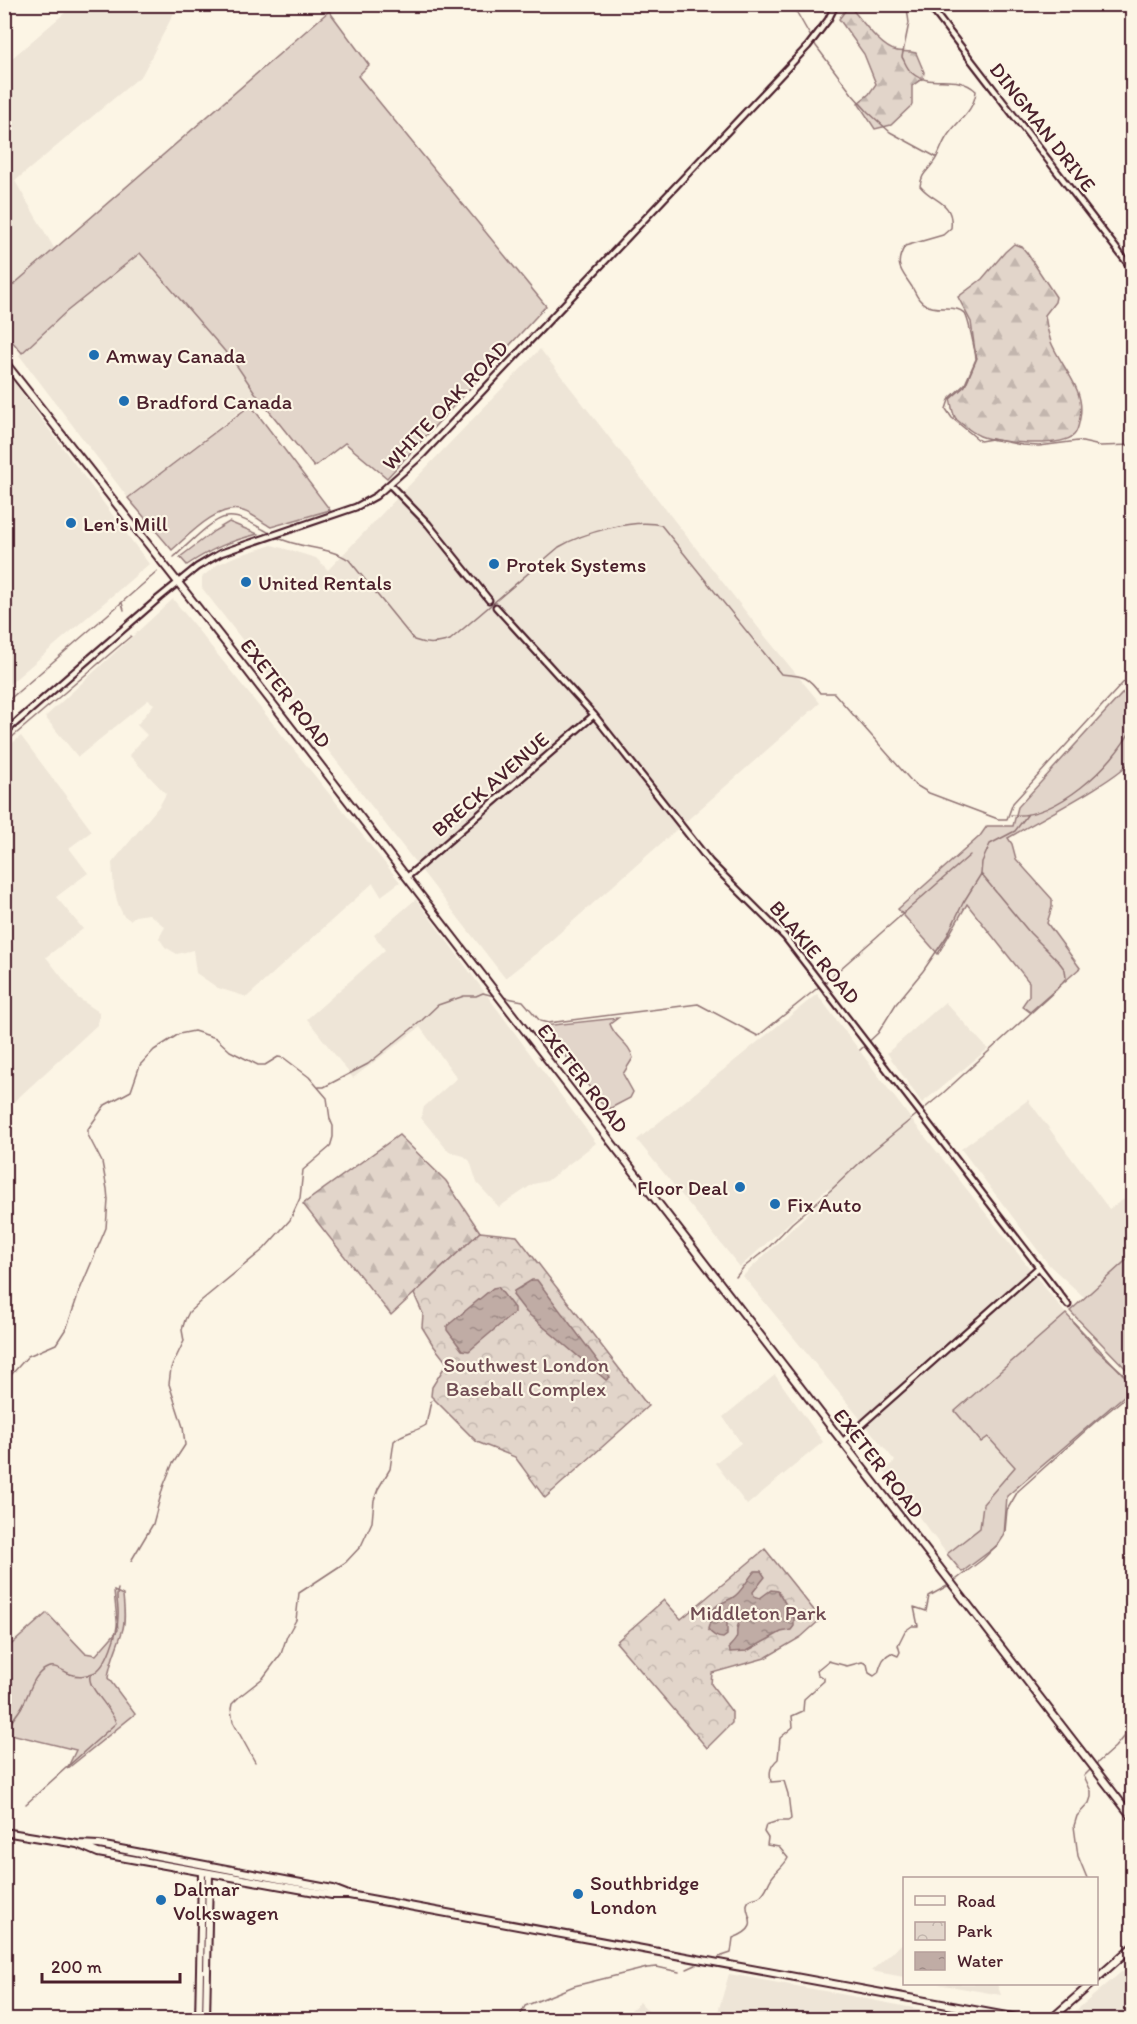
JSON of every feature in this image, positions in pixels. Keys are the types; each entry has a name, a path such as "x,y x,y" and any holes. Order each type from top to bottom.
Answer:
{"main road":[{"name":"EXETER ROAD","path":"4,361 178,582 1132,1817"},
{"path":"4,1832 210,1874 332,1896 349,1895"},
{"path":"76,1845 99,1845 333,1889 349,1895 1013,2018 1029,2019"},
{"path":"199,2019 202,1872"},
{"path":"206,2019 210,1874"},
{"path":"1098,1976 1132,1947"},
{"path":"1050,2019 1089,1985"}],"street":[{"name":"WHITE OAK ROAD","path":"4,733 197,567 221,553 356,507 390,485 466,411 808,45 828,20 836,4"},
{"name":"DINGMAN DRIVE","path":"928,4 1132,269"},
{"path":"390,485 428,524 489,600"},
{"name":"BLAKIE ROAD","path":"496,607 594,715 710,862 785,937 1068,1305"},
{"name":"BRECK AVENUE","path":"406,877 594,715"},
{"path":"842,1442 1039,1267"}],"shaded area":[{"path":"74,5 178,5 142,75 15,181 54,248 5,292 4,65"},
{"path":"140,252 235,363 258,397 128,498 19,355 66,312"},
{"path":"540,349 820,703 538,952 505,978 202,588 202,577 217,565 234,557 272,545 316,558 328,570"},
{"path":"4,369 149,564 5,688 4,688"},
{"path":"173,599 400,882 381,896 373,883 247,997 218,988 196,973 193,950 177,954 165,947 159,938 165,927 149,914 135,916 130,920 123,915 118,904 112,863 160,805 166,794 129,755 147,735 137,725 154,704 148,700 78,757 45,717"},
{"path":"21,736 92,831 69,848 88,873 56,897 83,929 46,957 78,998 99,1012 99,1020 97,1025 5,1110 4,750"},
{"path":"416,899 596,1143 547,1181 533,1184 499,1207 477,1183 470,1161 464,1156 449,1152 421,1118 424,1107 457,1078 420,1027 353,1078 307,1019 385,950 374,935"},
{"path":"817,994 911,1119 1066,1314 955,1411 981,1442 988,1436 1015,1467 983,1504 980,1528 947,1554 884,1471 895,1461 743,1276 830,1192 828,1188 740,1267 637,1140"},
{"path":"945,1002 988,1049 922,1103 887,1053"},
{"path":"1028,1100 1109,1209 1129,1196 1132,1200 1132,1255 1085,1298 1049,1265 961,1149"},
{"path":"775,1375 823,1442 747,1505 715,1463 741,1443 723,1417"},
{"path":"903,1943 903,1977 871,1971"},
{"path":"1132,1963 1132,2019 1105,2019 1073,2013"},
{"path":"729,1974 830,1992 971,2019 716,2019"},
{"path":"944,1985 997,1985 1001,1995"},
{"path":"640,2002 655,2019 621,2019"}],"green space":[{"path":"848,7 885,45 897,51 916,53 924,72 923,78 912,86 912,105 891,125 875,129 858,103 876,84 864,54 839,19"},
{"path":"329,11 369,65 358,76 546,306 387,478 345,443 314,467 258,397 235,363 140,253 66,312 22,353 5,333 5,292"},
{"path":"1014,244 1022,247 1027,253 1056,297 1045,315 1047,328 1055,351 1072,378 1079,397 1080,418 1074,435 1056,442 1028,443 988,439 968,429 955,418 953,413 950,398 965,384 976,359 971,322 958,297 982,279"},
{"path":"247,408 253,408 330,510 271,527 243,511 224,511 204,522 172,550 128,498"},
{"path":"229,522 258,534 221,546 187,565 180,557 214,531"},
{"path":"1132,683 1132,759 1125,767 1095,788 1008,838 1016,859 1052,899 1047,923 1080,968 1030,1012 1022,1006 1029,996 1029,982 967,904 938,954 898,909 980,836 987,826 1013,826 1018,807"},
{"path":"618,1018 610,1024 633,1058 623,1074 633,1092 630,1098 607,1110 543,1026"},
{"path":"399,1135 446,1181 480,1232 391,1315 303,1204"},
{"name":"Southwest London Baseball Complex","path":"480,1232 517,1236 648,1406 545,1498 515,1457 477,1442 431,1396 432,1387 447,1363 422,1327 423,1314 414,1294"},
{"path":"1132,1255 1132,1375 1070,1311"},
{"path":"1066,1314 1132,1384 1132,1389 1007,1496 1004,1536 998,1545 962,1572 947,1554 980,1528 983,1504 1015,1467 988,1437 981,1442 955,1411"},
{"name":"Middleton Park","path":"765,1549 821,1619 801,1637 765,1658 712,1673 711,1684 732,1712 732,1723 707,1748 616,1642 664,1600 681,1619"},
{"path":"114,1591 123,1595 124,1619 108,1678 135,1714 67,1769 76,1750 7,1733 5,1736 5,1650 47,1613 85,1653 96,1655 118,1630"}],"water":[{"path":"532,1280 537,1280 610,1377 606,1380 526,1312 513,1295 514,1291"},
{"path":"498,1287 514,1308 514,1313 469,1351 462,1350 447,1330 447,1326 493,1288"},
{"path":"755,1571 761,1571 765,1577 753,1592 754,1596 760,1598 771,1590 778,1591 794,1618 794,1626 791,1630 781,1632 747,1651 730,1652 729,1647 737,1637 738,1625 743,1617 741,1611 737,1611 727,1621 727,1635 723,1638 709,1631 708,1617 715,1607 739,1593"}],"waterway":[{"path":"792,4 816,46 868,112 890,132 936,157"},
{"path":"908,4 909,23 902,57 909,70 919,78 960,82 976,91 972,105 946,138 935,160 923,176 920,186 946,207 951,219 951,228 943,235 905,246 899,264 921,301 931,307 961,311 968,322 977,358 965,386 949,400 946,409 952,418 980,441 992,439 1039,446 1078,441 1100,446 1132,445"},
{"path":"174,557 207,527 227,517 244,520 272,534"},
{"path":"276,537 295,544 332,552 349,560 414,640 432,643 450,640 559,547 609,528 650,523 661,525 781,674 804,678 812,683 820,693 834,693 914,784 929,793 998,819 1007,819 1013,803 1132,673"},
{"path":"4,704 157,572"},
{"path":"122,603 124,610"},
{"path":"4,744 131,636"},
{"path":"1011,815 1028,814 1046,808 1081,787 1111,758 1132,728"},
{"path":"860,1050 878,1033 896,1004 947,936 963,903 981,874 982,862 990,844 1015,831 1028,814"},
{"path":"824,983 970,855"},
{"path":"736,1277 743,1268 769,1247 792,1223 871,1152 942,1094 1056,990 1066,978 1065,970 1059,962 1030,933 981,874"},
{"path":"502,997 523,1001 540,1021 548,1023 698,1004 758,1036 820,986"},
{"path":"319,1087 324,1087 368,1064 438,1005 464,996 476,996 483,993 494,996"},
{"path":"4,1379 11,1375 28,1356 56,1344 67,1327 106,1228 107,1189 102,1162 88,1135 88,1129 105,1105 131,1091 140,1065 154,1050 179,1034 194,1031 216,1038 230,1051 258,1065 265,1065 278,1057 284,1058 309,1077 327,1098 333,1126 330,1147 303,1170 300,1198 290,1220 264,1249 202,1300 189,1312 185,1320 182,1330 184,1341 171,1368 169,1384 183,1427 185,1445 172,1465 163,1487 153,1524 131,1561"},
{"path":"1074,1323 1097,1350 1132,1381"},
{"path":"953,1582 983,1559 999,1543 1005,1531 1007,1510 1018,1491 1132,1392"},
{"path":"255,1762 233,1722 232,1704 263,1678 281,1654 296,1620 299,1593 346,1562 361,1546 372,1522 374,1500 378,1489 390,1469 394,1441 426,1425 431,1401"},
{"path":"719,1957 731,1953 733,1938 748,1929 750,1924 747,1911 748,1902 762,1894 771,1878 788,1858 779,1847 767,1845 768,1838 764,1832 766,1825 791,1819 784,1781 771,1782 770,1772 778,1759 780,1738 793,1727 792,1716 803,1711 804,1699 824,1681 824,1678 818,1675 817,1670 828,1661 847,1666 862,1662 867,1664 869,1673 874,1676 888,1655 891,1653 898,1656 900,1652 898,1645 905,1631 912,1626 918,1626 914,1607 926,1611 929,1596 949,1585"},
{"path":"4,1731 21,1708 37,1676 45,1669 55,1667 73,1675 82,1676 93,1673 103,1664 116,1631 118,1589"},
{"path":"26,1804 116,1723 92,1686 90,1676"},
{"path":"1095,1765 1115,1747 1132,1726"},
{"path":"1087,1877 1078,1856 1074,1826 1077,1816 1089,1803 1091,1797 1091,1791 1084,1776 1092,1768"},
{"path":"687,1969 696,1965"},
{"path":"518,2020 525,2006 574,1986 647,1968 657,1967 679,1972"}],"place":[{"name":"Amway Canada","path":"94,355"},
{"name":"Bradford Canada","path":"124,401"},
{"name":"Len's Mill","path":"71,523"},
{"name":"Protek Systems","path":"494,564"},
{"name":"United Rentals","path":"246,582"},
{"name":"Floor Deal","path":"740,1187"},
{"name":"Fix Auto","path":"775,1204"},
{"name":"Southbridge London","path":"578,1894"},
{"name":"Dalmar Volkswagen","path":"161,1900"}]}
